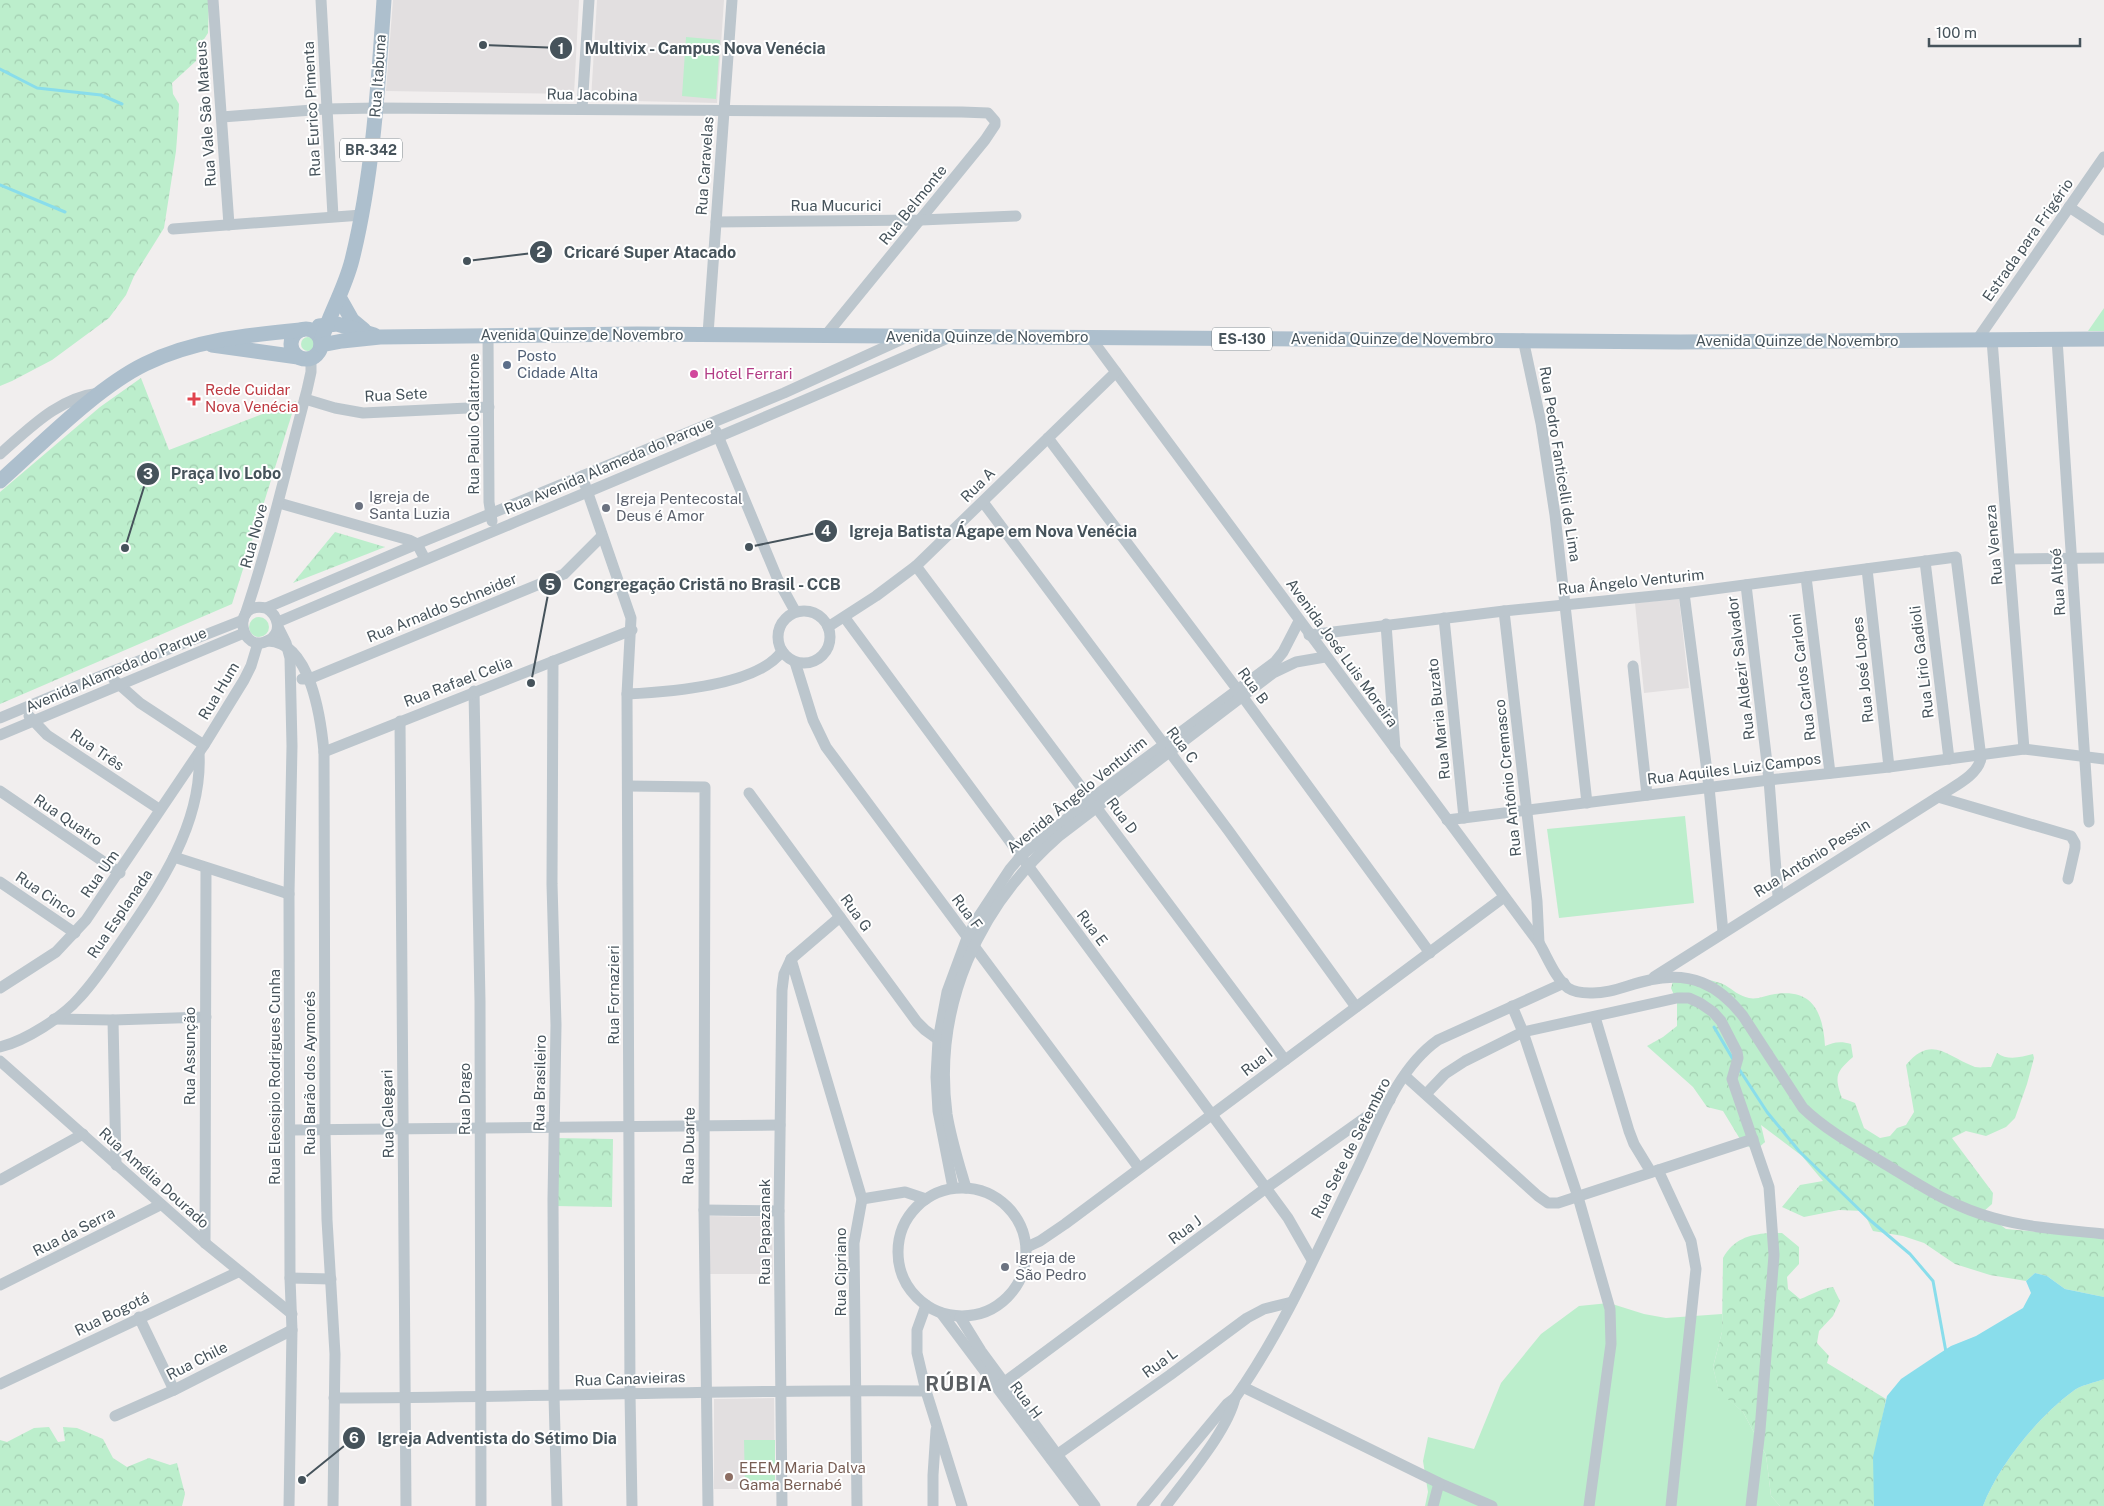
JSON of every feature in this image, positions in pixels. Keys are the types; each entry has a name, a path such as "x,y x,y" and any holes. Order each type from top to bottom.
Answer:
{"main road":[{"name":"Rua Itabuna","path":"339,297 352,260 362,215 377,108 384,0"},
{"name":"BR-342","path":"339,297 312,335 317,355 304,358 292,350 291,340 297,332 312,335 326,324 339,297"},
{"path":"339,297 352,320 376,336"},
{"name":"ES-130","path":"326,324 345,326 376,336"},
{"name":"Avenida Quinze de Novembro","path":"376,336 708,334 1522,339 1680,342 2104,339"},
{"path":"0,481 102,392 145,364 201,344 244,335 312,335"},
{"name":"ES-130","path":"312,335 342,341 376,336"},
{"path":"201,344 304,358"}],"street":[{"name":"Rua Vale São Mateus","path":"213,0 229,225"},
{"name":"Rua Eurico Pimenta","path":"321,0 325,109 333,216"},
{"path":"582,109 589,0"},
{"name":"Rua Caravelas","path":"708,334 732,0"},
{"name":"Rua Jacobina","path":"222,117 325,109 377,108 962,112"},
{"name":"Rua Belmonte","path":"826,335 921,220 995,125 995,121 988,113 962,112"},
{"name":"Estrada para Frigério","path":"1985,340 2069,207 2104,157"},
{"path":"2069,207 2104,229"},
{"path":"173,229 362,215"},
{"name":"Rua Mucurici","path":"716,222 921,220 1016,216"},
{"name":"Rua Paulo Calatrone","path":"488,335 489,502 494,530"},
{"name":"Avenida Alameda do Parque","path":"0,718 244,617 255,608 264,608 784,393 908,336"},
{"name":"Rua Avenida Alameda do Parque","path":"278,624 425,559 588,493 951,336"},
{"name":"Avenida José Luis Moreira","path":"1090,337 1538,943 1566,986"},
{"name":"Rua Pedro Fanticelli de Lima","path":"1522,339 1541,423 1566,604 1587,803"},
{"name":"Rua Altoé","path":"2057,339 2089,822"},
{"name":"Rua Veneza","path":"1985,340 2010,559 2024,749"},
{"name":"Rua Nove","path":"257,581 305,399 308,383 304,374 304,358"},
{"name":"Rua A","path":"828,627 905,576 1116,372"},
{"path":"0,454 49,413 64,403 76,397 102,392"},
{"name":"Rua Sete","path":"305,399 335,408 364,413 489,407"},
{"path":"712,423 778,580 795,611"},
{"name":"Rua B","path":"1048,438 1240,693 1430,953"},
{"name":"Rua Fornazieri","path":"582,476 628,607 632,630 628,652 627,694 628,1126 632,1506"},
{"name":"Rua C","path":"983,502 1356,1007"},
{"path":"279,503 404,538 417,544 425,559"},
{"name":"Rua Arnaldo Schneider","path":"309,679 564,574 602,536"},
{"name":"Rua Ângelo Venturim","path":"1309,635 1386,624 1684,593 1956,557 1981,754"},
{"path":"2010,559 2104,558"},
{"name":"Rua Lírio Gadioli","path":"1925,561 1949,760"},
{"name":"Rua D","path":"916,566 1285,1060"},
{"name":"Rua José Lopes","path":"1867,569 1889,767"},
{"name":"Rua Carlos Carloni","path":"1806,577 1830,773"},
{"path":"257,581 264,608 275,616 288,648"},
{"path":"257,581 244,617 244,633 251,641 276,642 288,648"},
{"name":"Rua Aldezir Salvador","path":"1746,585 1768,780 1778,896"},
{"path":"1684,593 1709,787 1723,932"},
{"path":"795,611 810,611 818,614 828,627 830,644 820,657 804,663 796,662 782,651 778,642 780,625 795,611"},
{"name":"Rua Antônio Cremasco","path":"1504,611 1538,910 1538,943"},
{"name":"Rua E","path":"844,618 1288,1218 1312,1260"},
{"name":"Rua Maria Buzato","path":"1444,618 1464,818"},
{"name":"Avenida Ângelo Venturim","path":"954,1188 938,1111 936,1077 948,992 993,895 1024,860 1094,803 1240,693 1275,662 1283,652 1299,621"},
{"path":"263,642 276,633 278,624"},
{"path":"1386,624 1396,751"},
{"name":"Rua Rafael Celia","path":"324,752 632,630"},
{"name":"Avenida Alameda do Parque","path":"0,734 244,633"},
{"name":"Rua Hum","path":"201,749 244,680 263,642"},
{"name":"Rua Barão dos Aymorés","path":"288,648 309,679 316,698 324,752 325,1131 327,1220 335,1354 333,1506"},
{"name":"Rua Eleosipio Rodrigues Cunha","path":"288,648 292,746 289,894 290,1278 292,1314 289,1506"},
{"path":"627,694 682,690 714,684 758,670 775,660 782,651"},
{"name":"Avenida Ângelo Venturim","path":"1240,693 1283,667 1296,662 1325,657"},
{"name":"Rua Brasileiro","path":"553,661 552,884 556,1025 554,1396 557,1506"},
{"name":"Rua F","path":"796,662 813,720 826,747 1139,1168"},
{"path":"1633,666 1647,795"},
{"path":"108,672 118,685 201,749"},
{"path":"290,679 309,679"},
{"name":"Rua Drago","path":"474,691 480,1128 481,1506"},
{"name":"Rua Três","path":"24,709 32,721 47,734 159,809"},
{"name":"Rua Calegari","path":"400,721 406,1506"},
{"name":"Rua Um","path":"3,982 50,956 75,933 120,873 159,809 201,749"},
{"name":"Rua Esplanada","path":"0,1047 16,1041 54,1019 80,998 133,925 174,857 182,837 198,784 201,749"},
{"name":"Rua Aquiles Luiz Campos","path":"1447,820 1709,787 1949,760 2024,749 2104,759"},
{"name":"Rua Antônio Pessin","path":"1649,980 1778,896 1938,797 1974,772 1980,763 1981,754"},
{"path":"182,776 198,784"},
{"name":"Rua Duarte","path":"628,786 705,787 704,1210 708,1506"},
{"name":"Rua Quatro","path":"0,791 120,873"},
{"name":"Rua G","path":"749,793 917,1022 942,1043"},
{"path":"1938,797 2071,836 2075,843 2075,848 2068,879"},
{"path":"174,857 289,894"},
{"name":"Rua Assunção","path":"204,1243 206,1017 204,961 206,868"},
{"name":"Rua Cinco","path":"0,882 75,933"},
{"name":"Rua I","path":"1026,1247 1048,1236 1504,898"},
{"path":"791,960 840,917"},
{"name":"Rua Papazanak","path":"782,1506 779,1211 782,990 784,974 791,960"},
{"name":"Rua Cipriano","path":"791,960 862,1199 854,1243 858,1506"},
{"path":"1566,986 1587,993 1599,994 1649,980 1671,977 1696,980 1712,986 1725,995 1743,1016 1792,1093 1816,1120 1839,1136 1943,1198 1973,1212 1996,1219 2104,1234"},
{"name":"Rua Sete de Setembro","path":"1142,1506 1227,1404 1235,1398 1270,1344 1392,1099 1414,1060 1426,1048 1438,1040 1512,1006 1566,986"},
{"path":"1426,1094 1445,1074 1464,1060 1524,1032 1677,998 1694,1000 1713,1012 1721,1021 1737,1052 1738,1058 1732,1079 1769,1187 1774,1255 1760,1430 1751,1506"},
{"path":"1512,1006 1524,1032 1578,1197 1610,1309 1610,1344 1589,1506"},
{"path":"54,1019 113,1020 206,1017"},
{"path":"1595,1017 1634,1144 1654,1171 1691,1241 1696,1269 1671,1506"},
{"path":"113,1020 116,1164"},
{"name":"Avenida Ângelo Venturim","path":"942,1043 947,1113 952,1139 966,1188"},
{"name":"Rua Amélia Dourado","path":"0,1061 5,1073 83,1134 204,1243 292,1314"},
{"path":"1404,1076 1538,1196 1548,1202 1558,1203 1578,1197 1753,1138"},
{"name":"Rua J","path":"1001,1385 1266,1188 1392,1099"},
{"path":"291,1130 780,1125"},
{"path":"0,1180 83,1134"},
{"path":"954,1188 966,1188 984,1191 1000,1200 1013,1212 1022,1227 1026,1247 1026,1263 1020,1281 1010,1296 995,1308 978,1315 960,1317 941,1313 914,1295 904,1280 899,1263 898,1245 902,1228 911,1212 926,1198 954,1188"},
{"path":"862,1199 905,1192 926,1198"},
{"name":"Rua da Serra","path":"0,1285 160,1205"},
{"path":"704,1210 779,1211"},
{"name":"Rua Bogotá","path":"0,1384 238,1272"},
{"path":"290,1278 332,1279"},
{"name":"Rua L","path":"1054,1457 1247,1318 1264,1310 1292,1302"},
{"path":"926,1304 917,1330 916,1341 920,1370 962,1506"},
{"name":"Rua H","path":"941,1313 1001,1385 1054,1457 1086,1506"},
{"path":"139,1317 174,1390"},
{"name":"Rua H","path":"960,1317 1001,1385"},
{"name":"Rua Chile","path":"115,1416 174,1390 292,1330"},
{"path":"1243,1387 1439,1483 1492,1506"},
{"name":"Rua Canavieiras","path":"334,1398 480,1398 857,1390 926,1391"},
{"name":"Rua Sete de Setembro","path":"1166,1506 1216,1437 1233,1409 1235,1398"},
{"path":"933,1506 937,1422"},
{"name":"Rua H","path":"1054,1457 1095,1506"},
{"path":"1434,1506 1439,1483"},
{"path":"957,1488 971,1506"}],"shaded area":[{"path":"393,0 579,0 574,94 386,91"},
{"path":"597,0 724,0 717,103 591,100"},
{"path":"1679,599 1689,688 1644,693 1635,603"},
{"path":"708,1216 772,1217 773,1274 709,1274"},
{"path":"774,1398 775,1489 714,1489 714,1399"}],"green space":[{"path":"0,0 208,0 209,2 208,33 197,50 196,61 172,83 173,94 179,104 178,125 176,151 164,228 134,276 126,295 109,318 52,360 0,386"},
{"path":"686,37 720,40 716,99 682,96"},
{"path":"2104,308 2104,331 2088,331"},
{"path":"308,337 313,339 315,344 313,349 308,351 303,349 301,344 303,339"},
{"path":"141,378 169,450 296,401 232,604 0,704 0,492 100,407"},
{"path":"335,532 385,547 293,583"},
{"path":"255,617 263,617 269,623 269,631 263,637 255,637 249,631 249,623"},
{"path":"1685,816 1694,903 1559,918 1547,829"},
{"path":"1691,977 1721,983 1749,998 1788,993 1807,999 1819,1014 1825,1046 1838,1042 1851,1044 1853,1057 1838,1075 1839,1091 1842,1098 1855,1103 1864,1128 1880,1138 1890,1136 1897,1128 1906,1125 1914,1112 1906,1065 1915,1056 1924,1051 1932,1049 1940,1051 1975,1067 1991,1067 1997,1053 2010,1058 2033,1054 2034,1058 2027,1084 2015,1118 2006,1127 1986,1136 1966,1131 1952,1138 1993,1193 1992,1204 1983,1212 2006,1229 2061,1234 2104,1235 2104,1297 2065,1289 2047,1276 2035,1273 2026,1281 1990,1275 1955,1264 1924,1243 1903,1236 1873,1231 1863,1211 1839,1210 1804,1217 1782,1207 1800,1185 1823,1181 1802,1156 1761,1125 1765,1142 1756,1150 1743,1144 1723,1111 1707,1107 1693,1087 1647,1046 1677,1026 1677,1002 1671,988 1674,978"},
{"path":"556,1138 613,1139 612,1207 555,1206"},
{"path":"1768,1233 1782,1233 1799,1247 1799,1264 1787,1277 1788,1289 1800,1299 1833,1287 1840,1301 1833,1316 1819,1331 1817,1343 1829,1356 1827,1363 1886,1399 1882,1420 1874,1506 1780,1506 1771,1496 1766,1455 1743,1412 1719,1392 1713,1367 1722,1332 1723,1258 1732,1246 1742,1239"},
{"path":"1609,1303 1644,1314 1666,1318 1722,1314 1722,1332 1713,1367 1719,1391 1743,1412 1766,1455 1771,1496 1780,1506 1425,1506 1428,1492 1423,1461 1428,1437 1474,1449 1501,1383 1541,1334 1579,1306"},
{"path":"2104,1379 2104,1506 1983,1506 1998,1475 2020,1443 2046,1415 2075,1390"},
{"path":"49,1427 58,1442 65,1441 63,1427 77,1428 103,1439 113,1458 127,1467 149,1458 170,1465 177,1463 185,1494 182,1506 0,1506 0,1440 7,1442 34,1428"},
{"path":"744,1440 775,1440 775,1489 745,1489"}],"water":[{"path":"2035,1273 2047,1276 2065,1289 2104,1297 2104,1379 2075,1390 2046,1415 2020,1443 1998,1475 1983,1506 1874,1506 1873,1457 1887,1396 1901,1379 1951,1346 1976,1336 2023,1308 2031,1293 2026,1281"}],"waterway":[{"path":"0,69 37,88 101,95 122,104"},
{"path":"0,185 65,212"},
{"path":"1714,1027 1734,1061"},
{"path":"1739,1069 1767,1112 1799,1151 1871,1221 1910,1254 1933,1281 1946,1352"}],"place":[{"name":"Multivix - Campus Nova Venécia","path":"483,45"},
{"name":"Cricaré Super Atacado","path":"467,261"},
{"name":"Posto Cidade Alta","path":"507,365"},
{"name":"Hotel Ferrari","path":"694,374"},
{"name":"Rede Cuidar Nova Venécia","path":"194,399"},
{"name":"Igreja de Santa Luzia","path":"359,506"},
{"name":"Igreja Pentecostal Deus é Amor","path":"606,508"},
{"name":"Igreja Batista Ágape em Nova Venécia","path":"749,547"},
{"name":"Praça Ivo Lobo","path":"125,548"},
{"name":"Congregação Cristã no Brasil - CCB","path":"531,683"},
{"name":"Igreja de São Pedro","path":"1005,1267"},
{"name":"EEEM Maria Dalva Gama Bernabé","path":"729,1477"},
{"name":"Igreja Adventista do Sétimo Dia","path":"302,1480"}],"district":[{"name":"RÚBIA","path":"959,1384"}]}
